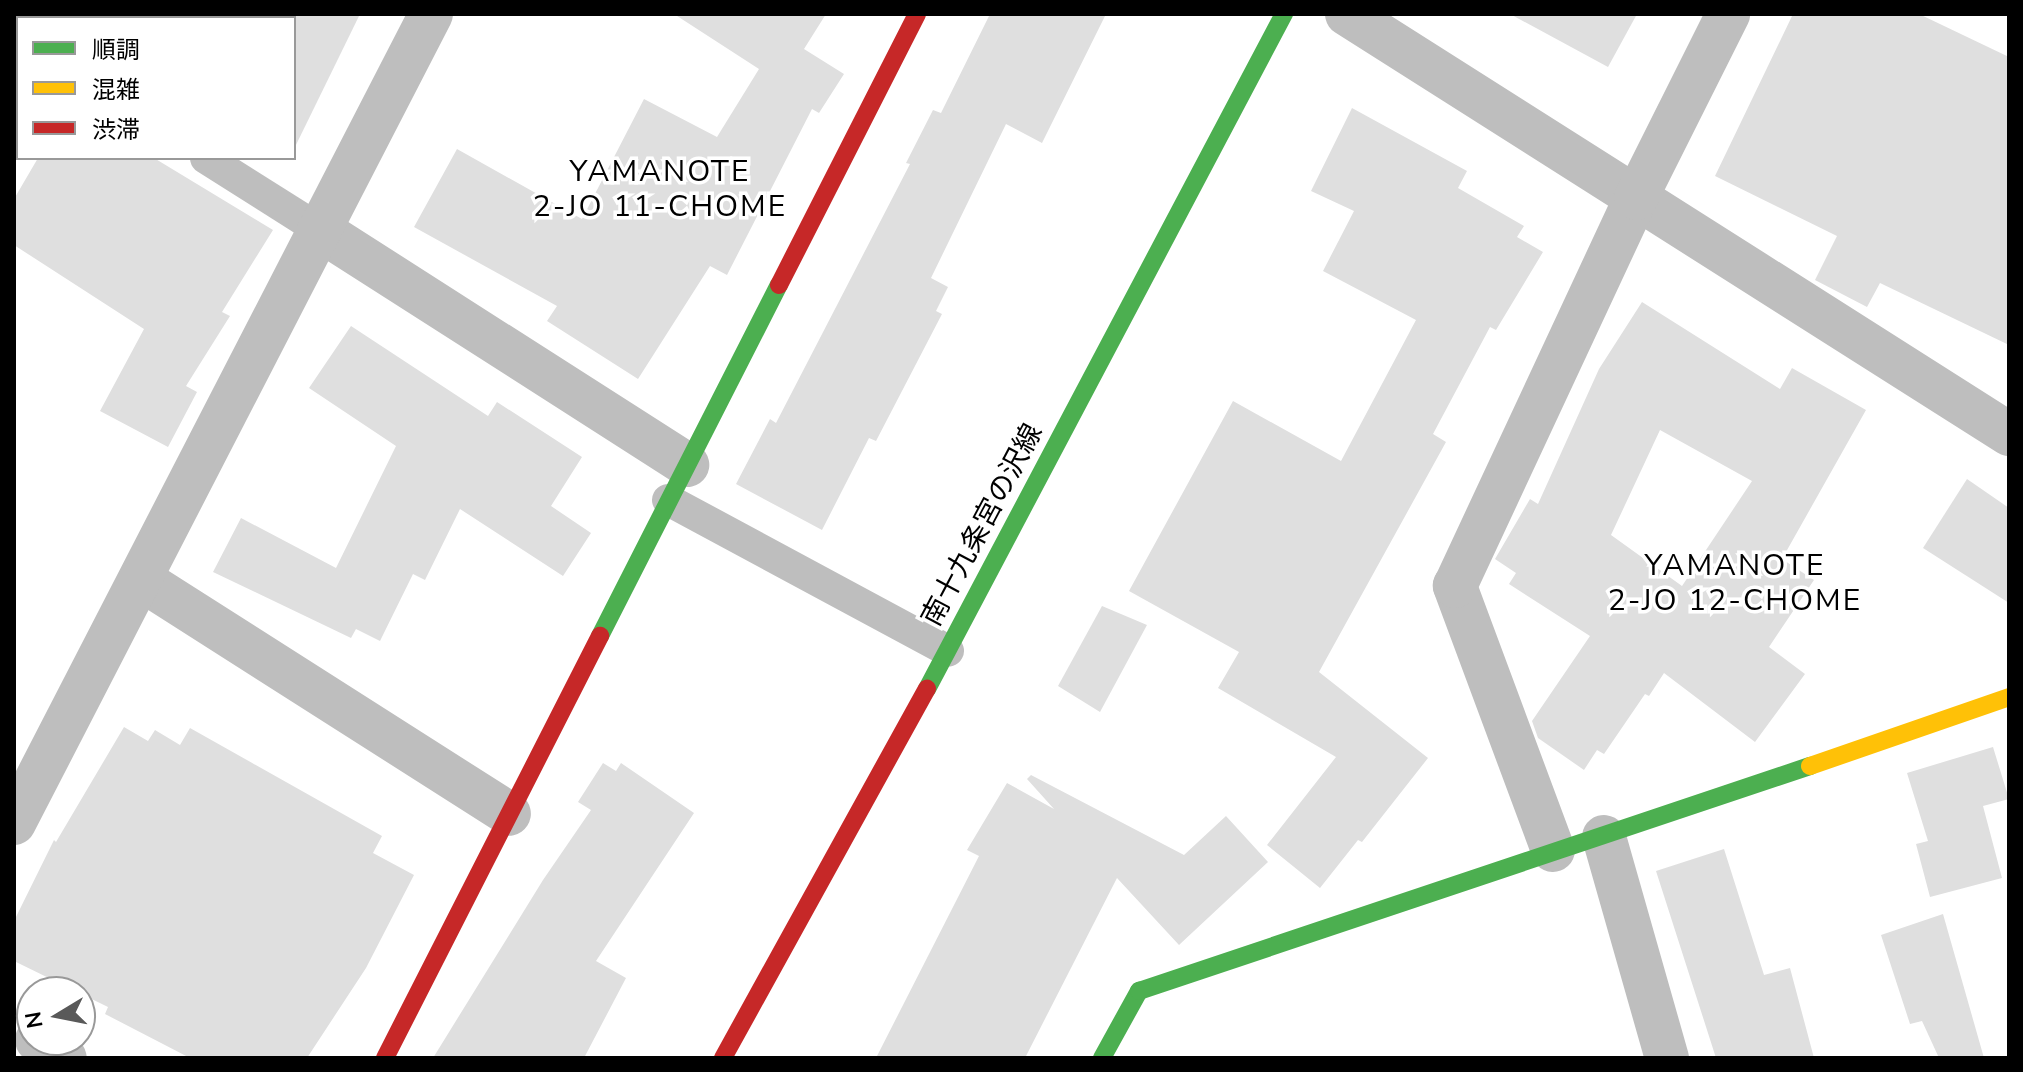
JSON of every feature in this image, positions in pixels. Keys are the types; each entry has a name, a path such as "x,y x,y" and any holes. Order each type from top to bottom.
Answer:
{"street":[{"path":"14,823 142,580 431,14"},
{"path":"385,1058 917,14"},
{"name":"南十九条宮の沢線","path":"723,1058 948,651 1284,14"},
{"path":"1347,14 2009,434"},
{"path":"1553,850 1455,586 1636,198 1728,14"},
{"path":"320,230 678,482"},
{"path":"142,580 509,814"},
{"path":"1117,1049 1139,991 1553,850 1604,837 2009,697"},
{"path":"1604,837 1667,1058"}],"lane":[{"path":"209,160 320,230"},
{"path":"678,482 948,651"}],"building":[{"path":"360,14 296,145 296,16"},
{"path":"674,14 826,14 804,49 844,74 819,113 812,109 727,275 710,266 638,379 547,321 557,306 414,227 457,149 582,219 644,99 717,137 759,69"},
{"path":"990,14 1106,14 1042,143 1006,124 931,278 948,287 936,311 942,314 876,441 869,438 822,530 736,484 770,419 776,423 910,164 906,163 933,110 941,113"},
{"path":"1510,14 1637,14 1608,67"},
{"path":"1793,14 1919,14 2009,57 2009,345 1880,283 1867,307 1815,280 1837,236 1715,176"},
{"path":"1352,108 1467,171 1458,188 1524,226 1517,237 1543,252 1496,330 1490,327 1433,434 1446,442 1319,672 1428,758 1362,842 1358,840 1320,888 1267,845 1336,757 1218,688 1239,652 1129,591 1233,401 1341,461 1416,320 1323,271 1354,211 1311,191"},
{"path":"37,160 157,160 273,230 222,312 230,316 186,386 197,392 168,447 100,411 144,329 14,245 14,199"},
{"path":"1642,302 1780,389 1792,368 1866,410 1782,559 1814,580 1769,647 1805,674 1755,742 1664,673 1649,696 1645,694 1604,754 1597,750 1584,770 1538,738 1532,721 1590,636 1509,584 1516,573 1495,559 1530,499 1538,504 1599,369","holes":["1660,430 1752,481 1682,586 1611,535"]},
{"path":"351,326 488,416 497,402 582,457 551,506 591,533 563,576 460,509 425,580 413,574 380,641 356,629 351,638 213,572 241,518 336,568 396,446 309,388"},
{"path":"1967,479 2009,508 2009,603 1923,548"},
{"path":"1102,606 1147,625 1100,712 1058,686"},
{"path":"124,727 148,741 155,730 180,745 190,728 382,836 373,853 414,875 366,968 307,1058 190,1058 105,1014 108,1007 96,1001 96,976 45,976 14,961 14,921 54,840 56,842"},
{"path":"1993,747 2009,799 1983,806 2002,878 1930,897 1916,844 1928,841 1907,773"},
{"path":"603,763 616,771 621,763 694,813 596,961 626,978 584,1058 433,1058 543,880 591,810 578,802"},
{"path":"1031,775 1184,855 1226,816 1268,862 1179,945 1117,878 1025,1058 876,1058 979,856 967,850 1007,783 1054,809 1027,779"},
{"path":"1724,849 1764,975 1790,968 1814,1058 1716,1058 1656,871"},
{"path":"1943,914 1984,1058 1939,1058 1922,1021 1910,1024 1881,935"}],"traffic: fast":[{"path":"927,689 1284,14"},
{"path":"600,636 779,285"},
{"path":"1102,1058 1139,991 1810,766"}],"traffic: slow":[{"path":"1810,766 2009,697"}],"traffic: jam":[{"path":"779,285 917,14"},
{"path":"385,1058 600,636"},
{"path":"723,1058 927,689"}],"district":[{"name":"YAMANOTE 2-JO 11-CHOME","path":"660,189"},
{"name":"YAMANOTE 2-JO 12-CHOME","path":"1735,583"}]}
